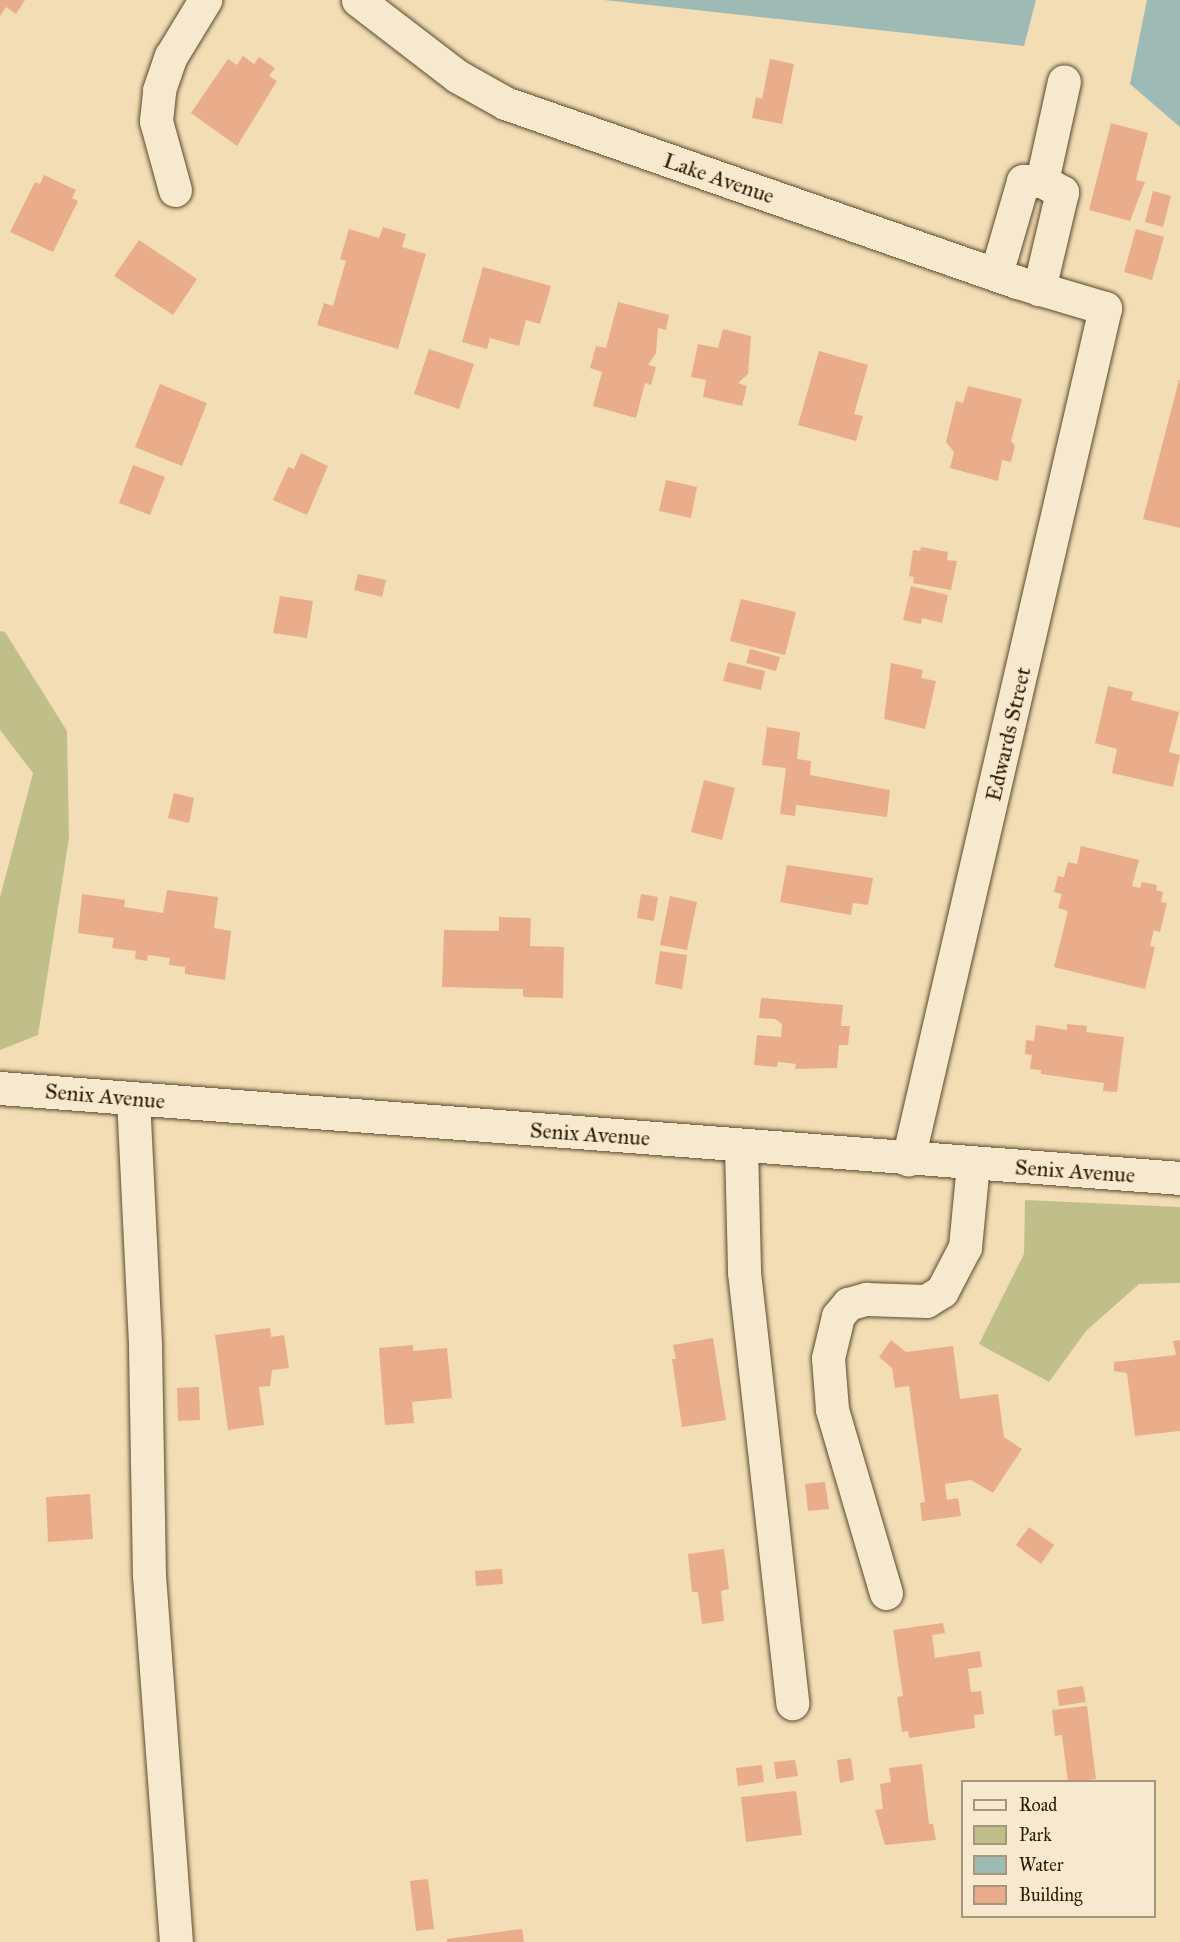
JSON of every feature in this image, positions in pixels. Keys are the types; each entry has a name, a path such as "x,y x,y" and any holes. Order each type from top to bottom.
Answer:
{"street":[{"path":"175,190 156,121 159,90 171,56 205,0"},
{"name":"Lake Avenue","path":"358,0 457,76 506,103 1039,289 1105,308"},
{"path":"1042,181 1064,81"},
{"path":"996,274 1023,181 1042,181 1062,192 1039,289"},
{"name":"Edwards Street","path":"908,1159 1105,308"},
{"name":"Senix Avenue","path":"0,1088 1180,1178"},
{"path":"133,1098 146,1347 149,1575 176,1942"},
{"path":"741,1146 739,1200 745,1284 792,1703"},
{"path":"886,1593 832,1409 828,1358 838,1316 848,1304 866,1299 926,1301 942,1291 955,1272 965,1247 973,1164"}],"green space":[{"path":"0,631 5,632 67,731 69,838 38,1035 0,1050 0,897 33,773 0,730"},
{"path":"1025,1200 1180,1207 1180,1283 1139,1284 1086,1331 1049,1382 979,1344 1024,1254"}],"water":[{"path":"604,0 1036,0 1024,46"},
{"path":"1147,0 1180,0 1180,127 1130,84"}],"building":[{"path":"0,0 25,0 16,14 6,7 0,16"},
{"path":"243,56 254,64 259,57 275,68 269,76 277,81 237,146 191,113 228,59 237,65"},
{"path":"770,59 794,64 782,124 752,118 756,97 762,99"},
{"path":"1111,123 1148,133 1136,180 1145,182 1130,221 1089,210"},
{"path":"44,175 76,190 72,198 78,201 53,252 10,232 35,182 40,184"},
{"path":"1153,191 1171,196 1163,227 1145,222"},
{"path":"383,227 406,234 402,247 426,254 398,349 317,325 324,303 333,306 346,261 340,259 349,229 379,238"},
{"path":"1136,229 1164,237 1152,280 1124,272"},
{"path":"139,240 197,279 173,315 114,276"},
{"path":"483,267 551,286 540,324 526,320 519,346 490,338 487,349 462,342"},
{"path":"618,302 669,315 666,330 658,328 656,353 648,365 656,367 651,385 645,383 636,418 593,406 602,372 590,368 596,346 606,348"},
{"path":"723,329 751,336 748,374 738,383 747,386 742,406 703,397 706,380 691,377 698,344 718,348"},
{"path":"429,349 474,364 459,409 414,394"},
{"path":"819,351 868,365 854,414 863,416 856,441 798,425"},
{"path":"1180,380 1180,528 1143,519"},
{"path":"160,384 207,403 182,466 135,447"},
{"path":"968,386 1022,399 1011,441 1015,446 1011,462 1002,460 998,481 950,468 954,452 946,442 956,401 963,403"},
{"path":"301,453 328,466 307,515 273,500 288,467 294,469"},
{"path":"133,465 165,477 150,515 119,503"},
{"path":"666,480 697,487 691,518 659,511"},
{"path":"921,547 948,552 947,560 957,561 951,590 913,583 914,577 909,576 913,550 920,551"},
{"path":"358,574 386,580 382,597 354,590"},
{"path":"911,586 948,595 942,623 922,618 921,624 903,620"},
{"path":"280,596 313,601 307,638 273,633"},
{"path":"741,599 796,612 785,655 730,641"},
{"path":"750,649 780,657 776,671 746,663"},
{"path":"728,662 765,671 761,690 723,681"},
{"path":"891,663 923,670 921,678 936,681 925,729 884,719"},
{"path":"1108,686 1133,692 1131,700 1179,712 1169,752 1180,755 1173,787 1112,773 1117,749 1095,743"},
{"path":"767,727 800,732 797,759 811,761 810,775 890,790 887,817 796,805 795,816 780,814 786,768 762,765"},
{"path":"704,780 735,788 722,840 691,832"},
{"path":"174,793 194,798 189,823 168,818"},
{"path":"1081,846 1139,860 1132,886 1140,888 1142,882 1157,885 1156,890 1163,892 1161,902 1167,903 1160,932 1154,930 1150,946 1155,947 1145,989 1054,967 1068,911 1058,908 1062,894 1054,892 1058,876 1064,877 1068,862 1077,864"},
{"path":"787,865 873,878 868,905 853,903 851,915 780,902"},
{"path":"167,890 218,897 214,928 231,931 225,980 185,974 185,967 169,965 170,958 148,955 147,961 135,959 136,951 112,948 114,938 78,933 82,894 125,900 124,907 163,913"},
{"path":"641,894 658,897 654,921 637,918"},
{"path":"670,896 697,902 687,950 660,945"},
{"path":"499,917 531,918 530,946 564,947 563,998 523,997 523,989 442,987 444,930 499,931"},
{"path":"660,951 687,955 682,989 655,984"},
{"path":"761,998 843,1005 841,1026 850,1026 848,1045 839,1045 837,1068 795,1069 796,1064 778,1062 777,1067 754,1065 757,1035 781,1037 782,1024 775,1019 759,1018"},
{"path":"1067,1024 1087,1026 1086,1032 1124,1037 1117,1092 1103,1091 1104,1083 1041,1074 1041,1070 1030,1069 1032,1055 1025,1054 1026,1040 1034,1041 1036,1025 1067,1030"},
{"path":"270,1328 271,1337 284,1335 289,1368 272,1370 270,1386 259,1387 264,1425 228,1430 215,1335"},
{"path":"713,1338 726,1420 682,1427 672,1359 676,1359 673,1345"},
{"path":"891,1340 906,1352 953,1346 960,1399 998,1394 1004,1437 1022,1449 993,1493 971,1480 945,1484 947,1500 958,1498 961,1516 922,1521 920,1503 925,1502 909,1386 895,1388 892,1368 879,1357"},
{"path":"1180,1340 1180,1431 1135,1436 1127,1373 1114,1371 1114,1362 1176,1355 1173,1341"},
{"path":"413,1345 413,1351 447,1348 452,1398 412,1402 414,1423 385,1425 379,1348"},
{"path":"199,1387 200,1420 178,1421 177,1388"},
{"path":"825,1482 829,1509 808,1511 805,1484"},
{"path":"90,1494 93,1539 48,1542 46,1497"},
{"path":"1029,1527 1054,1545 1041,1564 1016,1545"},
{"path":"724,1549 729,1589 721,1591 724,1621 702,1624 698,1592 692,1592 688,1554"},
{"path":"502,1569 503,1584 476,1586 475,1571"},
{"path":"943,1623 945,1633 932,1635 935,1658 980,1651 982,1667 968,1669 971,1692 981,1691 984,1714 974,1715 975,1728 909,1738 908,1731 902,1732 897,1697 903,1696 893,1630"},
{"path":"1083,1686 1086,1702 1059,1706 1057,1690"},
{"path":"1087,1706 1096,1779 1068,1780 1062,1735 1055,1736 1052,1710"},
{"path":"851,1758 854,1780 840,1783 837,1760"},
{"path":"795,1760 798,1776 776,1779 774,1762"},
{"path":"922,1764 929,1824 933,1824 936,1840 885,1845 875,1810 883,1809 880,1784 891,1782 889,1768"},
{"path":"762,1765 764,1782 738,1786 736,1768"},
{"path":"796,1791 802,1835 746,1842 741,1797"},
{"path":"428,1879 434,1929 416,1931 410,1881"},
{"path":"522,1929 524,1942 447,1942 447,1939"}]}
